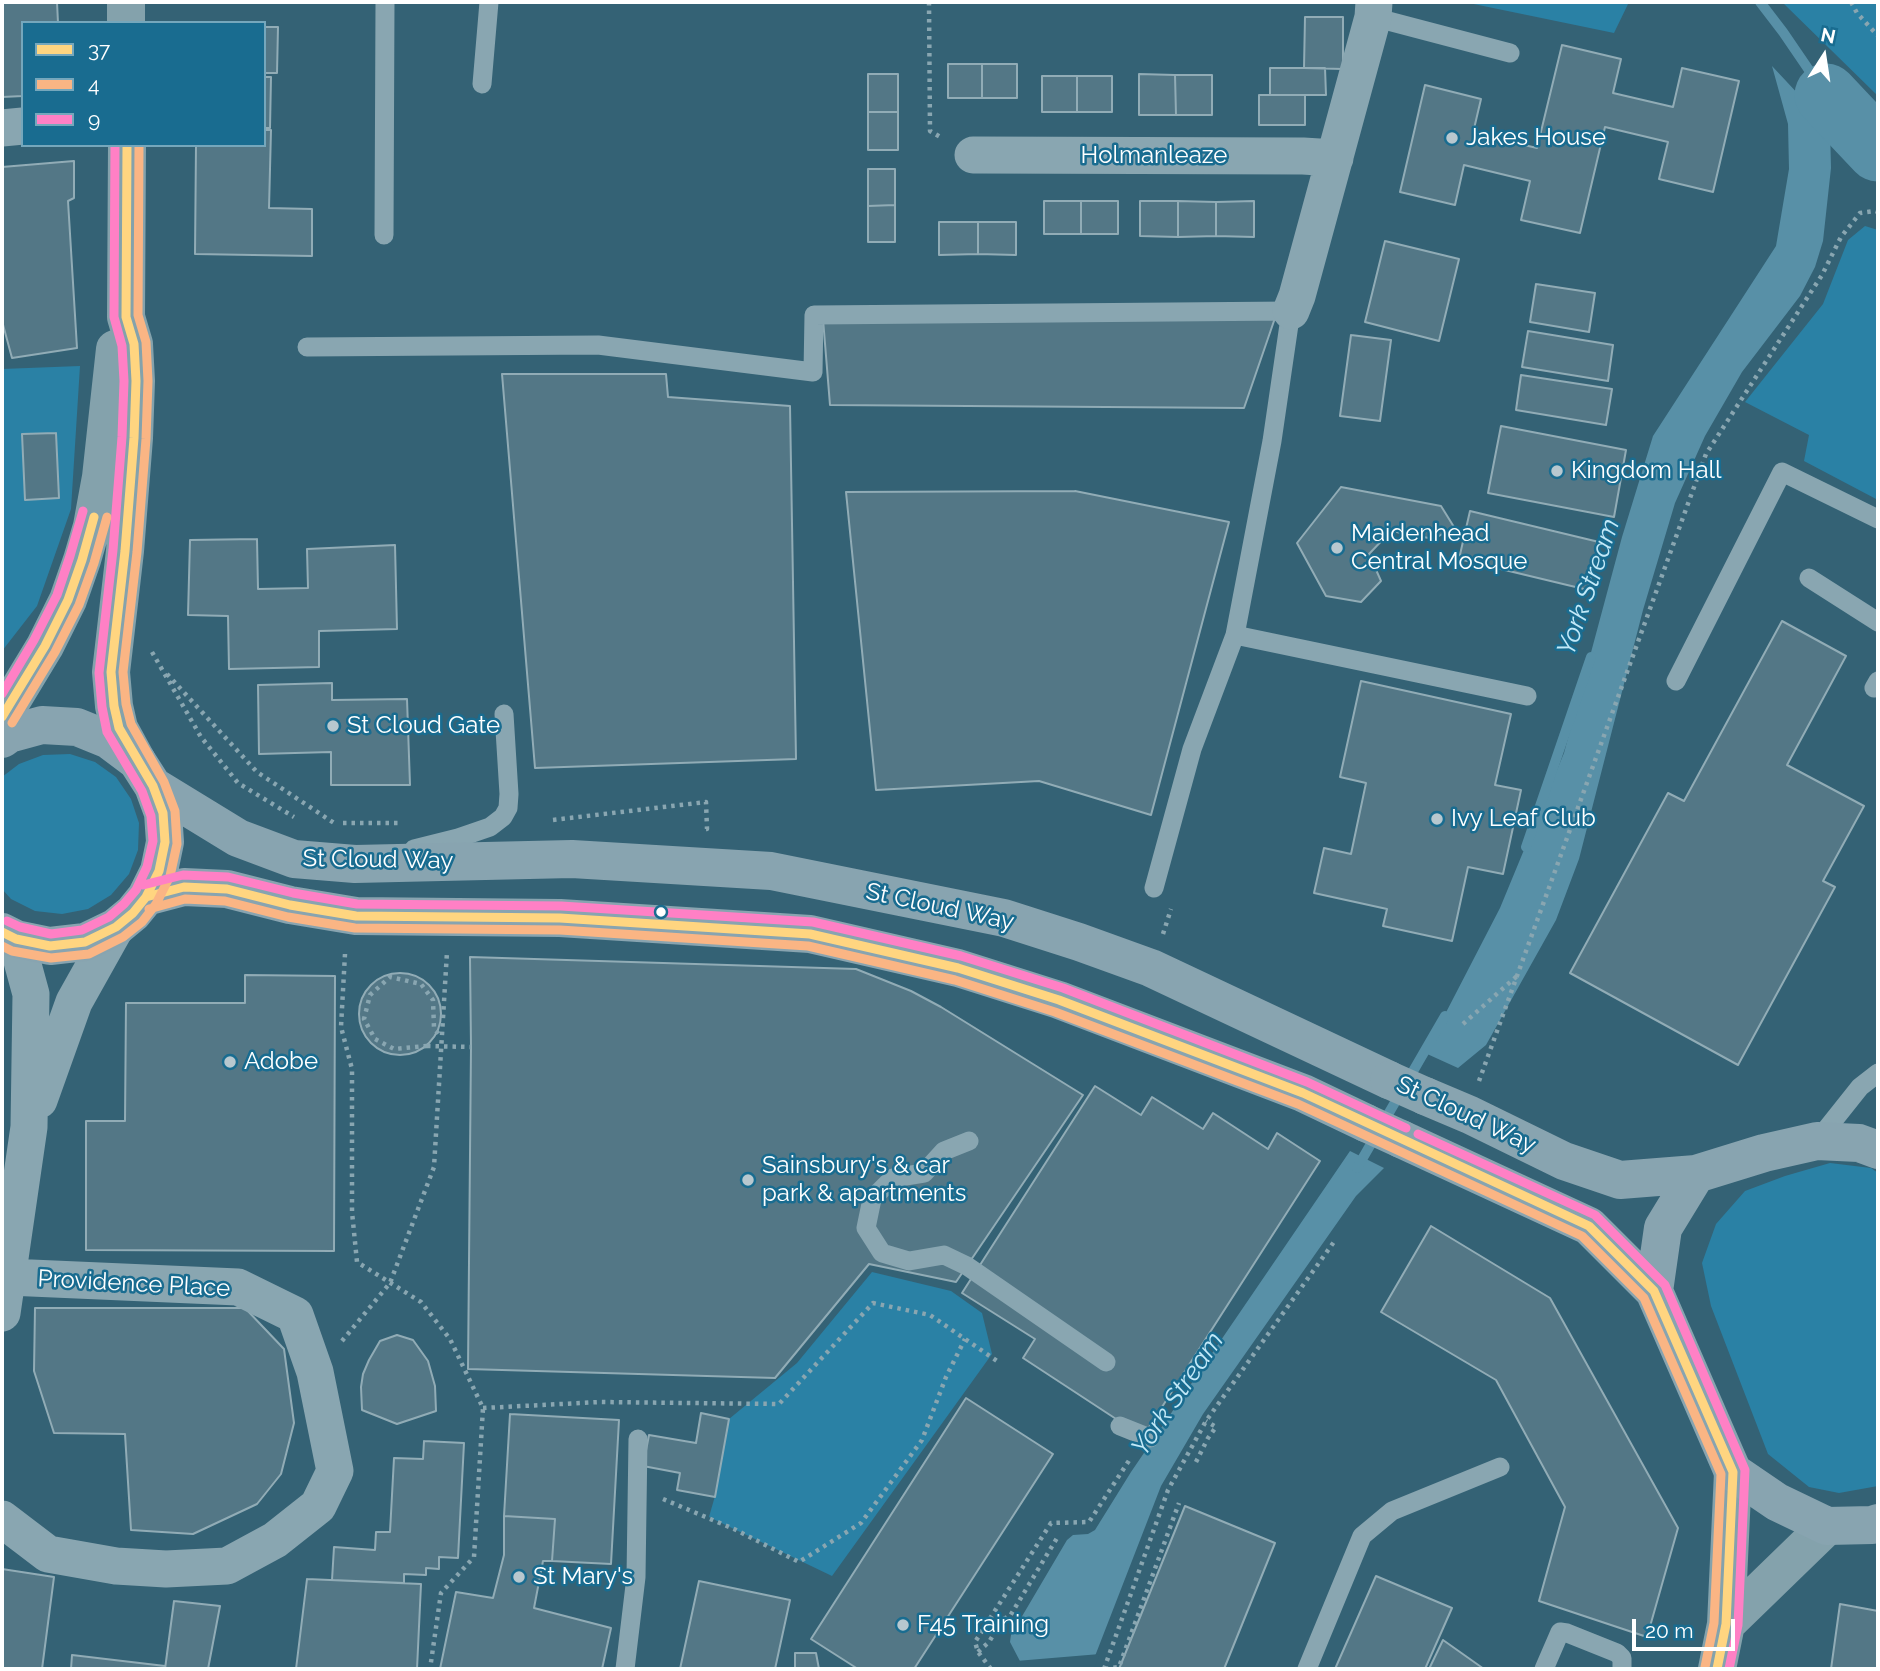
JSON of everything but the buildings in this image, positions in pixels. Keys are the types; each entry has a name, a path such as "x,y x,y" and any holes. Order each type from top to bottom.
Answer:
{"main road":[{"path":"126,2 126,21"},
{"path":"9,935 50,946 85,942 117,927 146,897 159,871 165,842 163,813 145,773 118,728 111,672 125,551 136,381 134,344 126,317 127,147"},
{"path":"2,717 45,646 68,600 82,560 92,526 101,477 114,355 126,317"},
{"name":"St Cloud Way","path":"2,739 9,734 42,725 77,727 109,740 145,773 238,838 294,859 355,864 572,859 771,871 1004,918 1151,968 1564,1161 1620,1180 1696,1174 1764,1153 1817,1141 1859,1143 1878,1150"},
{"name":"St Cloud Way","path":"146,897 184,887 227,890 290,905 356,916 560,918 810,934 958,968 1059,1000 1303,1093 1589,1226 1654,1290"},
{"path":"1696,1174 1663,1228 1654,1290 1733,1472 1726,1624 1717,1669"},
{"path":"1733,1472 1777,1502 1827,1525 1878,1523"},
{"path":"1726,1624 1827,1525"}],"street":[{"path":"1291,311 1335,158 1373,10"},
{"path":"2,128 21,126"},
{"name":"Holmanleaze","path":"973,155 1335,158"},
{"path":"29,1127 74,1002 117,927"},
{"path":"2,1313 29,1127 31,993 9,935"},
{"name":"Providence Place","path":"2,1519 48,1554 166,1569 227,1566 275,1540 318,1506 335,1471 315,1373 295,1315 238,1287 8,1278"}],"lane":[{"path":"384,235 385,2"},
{"path":"482,84 489,2"},
{"path":"1373,10 1510,53"},
{"path":"307,347 598,345 813,372 814,316 1291,311 1272,441 1235,635 1192,750 1154,888"},
{"path":"1676,681 1783,472 1878,519"},
{"path":"1809,579 1878,622"},
{"path":"1235,635 1527,696"},
{"path":"355,864 458,838 491,827 503,817 508,808 509,794 504,714"},
{"path":"1817,1141 1860,1087 1878,1073"},
{"path":"969,1141 944,1152 924,1173 893,1178 872,1199 866,1228 882,1252 909,1261 944,1255 967,1266 1106,1362"},
{"path":"1120,1426 1145,1436"},
{"path":"625,1669 636,1577 638,1439"},
{"path":"1307,1669 1362,1536 1392,1511 1500,1467"},
{"path":"1544,1669 1560,1632 1617,1653 1622,1658 1622,1669"}],"path":[{"path":"929,2 930,131 973,155"},
{"path":"1851,2 1857,13 1878,36"},
{"path":"1476,1091 1706,454 1822,275 1841,237 1860,214 1878,212"},
{"path":"300,821 238,783 201,737 159,665 257,772 334,823 402,823"},
{"path":"548,821 706,802 706,829 693,829"},
{"path":"315,1373 390,1283 434,1167 449,916"},
{"path":"345,954 341,1027 352,1069 352,1212 357,1262 421,1302 450,1339 483,1408 474,1556 441,1593 430,1669"},
{"path":"1463,1024 1518,976"},
{"path":"442,1038 434,1028 433,1000 421,984 390,977 370,995 364,1019 376,1040 394,1049 427,1046 471,1047"},
{"path":"1179,1503 1119,1667 1104,1669 1168,1490 1206,1421 1336,1239"},
{"path":"483,1408 600,1402 779,1404 873,1303 930,1315 1000,1363"},
{"path":"636,1488 734,1529 799,1562 861,1523 899,1472 922,1440 946,1377 965,1339"},
{"path":"1196,1462 1216,1427 1206,1421"},
{"path":"991,1669 978,1652 975,1642 1051,1523 1089,1522 1145,1436"},
{"path":"978,1652 989,1642 1003,1619 1010,1616 1057,1538"},
{"path":"1124,1614 1137,1619"}],"shaded area":[{"path":"1464,2 1629,2 1614,33"},
{"path":"1782,2 1878,2 1878,96"},
{"path":"1772,66 1830,128 1831,168 1823,241 1815,267 1800,296 1742,372 1705,436 1675,503 1643,610 1579,859 1556,920 1486,1045 1458,1068 1425,1053 1500,908 1564,753 1622,537 1653,436 1776,246 1789,169 1788,124"},
{"path":"1865,226 1878,230 1878,500 1804,461 1809,435 1745,402 1823,304 1848,240"},
{"path":"80,366 71,509 37,606 2,651 2,369"},
{"path":"70,754 95,762 116,777 131,799 139,823 138,850 129,874 111,895 88,909 62,914 35,911 11,899 2,889 2,777 19,764 43,755"},
{"name":"York Stream","path":"1350,1151 1384,1168 1356,1196 1203,1414 1161,1486 1090,1669 1022,1665 1010,1642 1011,1635 1067,1540 1073,1535 1088,1534 1095,1530 1131,1472"},
{"path":"1830,1163 1871,1168 1878,1173 1878,1486 1839,1493 1809,1487 1768,1454 1711,1306 1702,1263 1716,1224 1745,1191"},
{"path":"872,1272 951,1291 982,1313 992,1354 832,1576 709,1517 729,1419 797,1363"}],"pier":[{"path":"1100,1654 1094,1669 1018,1669 1016,1661"}],"waterway":[{"name":"York Stream","path":"1760,2 1826,95 1826,135"},
{"path":"1826,95 1878,150"},
{"name":"York Stream","path":"1526,847 1591,657"},
{"path":"1357,1168 1445,1016"}],"transit line":[{"name":"9","path":"7,921 51,934 82,930 109,917 136,890 147,867 153,841 151,816 142,791 107,732 99,673 113,550 124,381 122,346 114,317 115,147"},
{"name":"37","path":"2,932 16,939 50,946 85,942 116,927 133,913 146,897 159,871 165,842 163,813 153,786 119,728 111,672 125,551 136,381 134,344 126,317 127,147"},
{"name":"4","path":"2,946 12,951 51,958 89,954 123,937 142,922 156,904 170,876 177,844 175,811 164,782 131,724 123,672 137,552 148,381 146,342 138,315 139,147"},
{"name":"9","path":"2,694 57,595 83,511"},
{"name":"37","path":"2,717 45,646 68,600 94,517"},
{"name":"4","path":"12,723 55,652 79,605 107,517"},
{"name":"9","path":"143,885 183,875 228,877 293,893 357,904 561,906 813,922 961,956 1063,988 1307,1082 1406,1128"},
{"name":"37","path":"146,897 184,887 227,889 290,905 356,916 560,918 810,934 958,968 1059,1000 1303,1093 1589,1226 1654,1291 1733,1472 1726,1624 1717,1669"},
{"name":"4","path":"149,909 185,899 225,901 288,917 355,928 560,930 808,946 955,980 1055,1012 1298,1104 1582,1236 1644,1298 1721,1474 1714,1623 1705,1667"},
{"name":"9","path":"1418,1134 1595,1215 1665,1285 1745,1470 1738,1625 1729,1669"}],"place":[{"name":"Jakes House","path":"1452,138"},
{"name":"Kingdom Hall","path":"1557,471"},
{"name":"Maidenhead Central Mosque","path":"1337,548"},
{"name":"St Cloud Gate","path":"333,726"},
{"name":"Ivy Leaf Club","path":"1437,819"},
{"name":"Adobe","path":"230,1062"},
{"name":"Sainsbury's & car park & apartments","path":"748,1180"},
{"name":"St Mary's","path":"519,1577"},
{"name":"F45 Training","path":"903,1625"}]}
